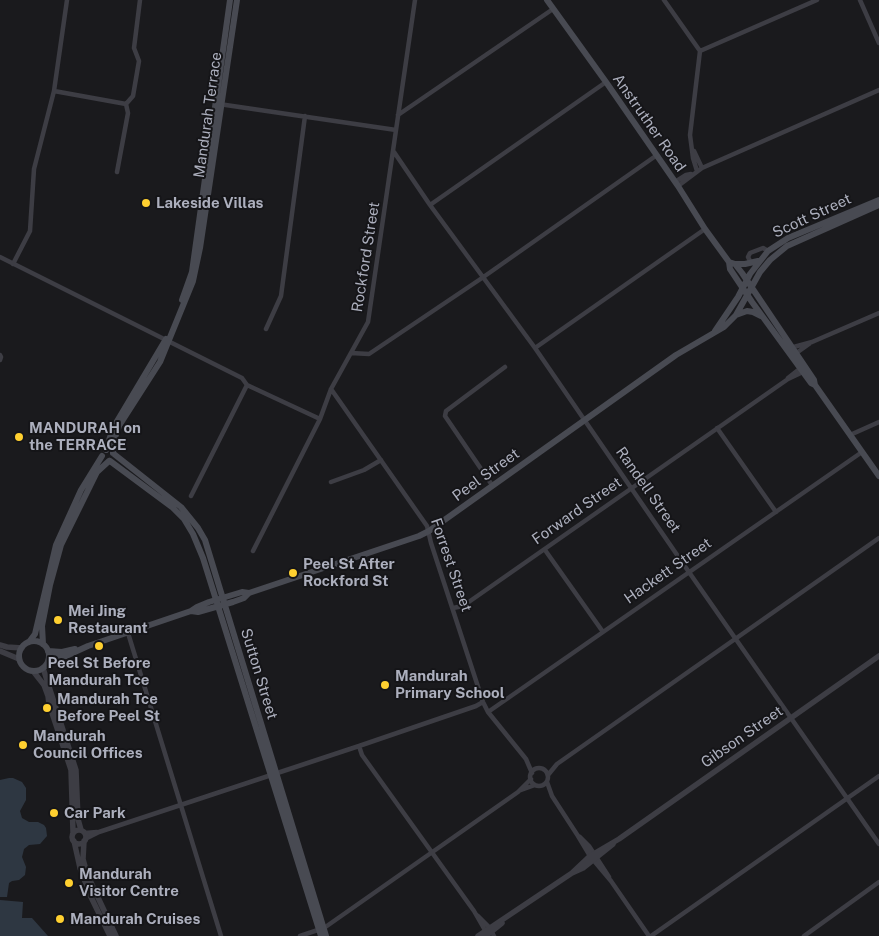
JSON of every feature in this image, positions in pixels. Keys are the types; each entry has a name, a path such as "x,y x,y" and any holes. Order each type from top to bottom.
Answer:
{"main road":[{"name":"Mandurah Terrace","path":"219,104 230,0"},
{"name":"Mandurah Terrace","path":"29,642 35,634 56,545 81,490 109,453 113,428 167,342 192,272 237,0"},
{"name":"Anstruther Road","path":"547,0 657,155 706,229 752,288 811,383 815,385 879,476"},
{"name":"Scott Street","path":"743,287 759,261 768,251 788,238 879,200"},
{"name":"Scott Street","path":"748,295 760,272 786,246 879,204"},
{"path":"732,263 759,261"},
{"name":"Anstruther Road","path":"732,263 730,269 764,318 789,348"},
{"name":"Peel Street","path":"715,332 743,287"},
{"name":"Peel Street","path":"48,654 88,646 191,611 197,607 244,598 248,593 429,531 676,355 724,327 736,315 748,295"},
{"path":"736,315 747,311 764,318"},
{"path":"43,644 34,641 29,642 22,648 19,659 23,666 33,671 43,668 48,654 43,644 42,626 50,585 61,545 98,472 113,458 109,453"},
{"name":"Sutton Street","path":"109,453 181,506 198,528 321,931 326,936"},
{"name":"Sutton Street","path":"109,461 172,507 184,519 207,557"}],"street":[{"path":"13,264 30,231 34,170 54,91 67,0"},
{"path":"126,104 133,96 139,61 134,48 140,0"},
{"name":"Rockford Street","path":"253,551 320,419 331,389 368,322 415,0"},
{"path":"664,0 700,51 690,134 697,171"},
{"path":"700,51 817,0"},
{"path":"860,0 879,43"},
{"path":"398,115 553,9"},
{"path":"430,205 606,82"},
{"path":"677,184 697,171 879,90"},
{"path":"54,91 126,104"},
{"path":"117,172 128,113 126,104"},
{"path":"219,104 396,130"},
{"path":"266,329 280,296 305,116"},
{"name":"Randell Street","path":"394,152 482,278 535,348 879,844"},
{"path":"351,353 369,354 482,278 657,155"},
{"path":"535,348 706,229"},
{"path":"750,261 748,255 751,253 762,248 768,251"},
{"path":"0,257 242,378 247,385 320,419"},
{"path":"789,348 812,342 879,313"},
{"path":"794,355 812,342"},
{"path":"0,355 2,357 0,360"},
{"path":"492,485 445,416 446,411 505,367"},
{"name":"Forward Street","path":"453,608 463,606 804,369"},
{"path":"191,496 247,385"},
{"name":"Forrest Street","path":"331,389 424,521 429,531 431,543 483,702 488,712 526,760 532,773"},
{"path":"850,435 879,422"},
{"path":"717,428 776,512"},
{"name":"Hackett Street","path":"488,712 862,452"},
{"path":"331,482 364,470 381,460"},
{"path":"879,538 557,764 548,775 547,782 552,796 578,836 650,936 879,776"},
{"path":"545,550 603,632"},
{"path":"128,633 221,936"},
{"path":"0,645 22,648"},
{"path":"0,651 19,659"},
{"name":"Gibson Street","path":"478,936 489,933 514,912 879,656"},
{"path":"43,668 76,770 78,819 84,836 83,859 87,874 116,936"},
{"path":"33,671 44,685 71,770 72,837 80,868 90,895 110,936"},
{"path":"74,842 80,844 84,836 360,746 483,702"},
{"path":"360,746 362,755 489,933"},
{"name":"Forrest Street","path":"526,760 540,768"},
{"path":"300,936 321,931 518,792 531,779 532,773 540,768 557,764"},
{"path":"540,768 546,771 548,775"},
{"path":"531,779 536,785 552,796"},
{"path":"518,792 536,785 543,785 547,782"},
{"path":"73,832 77,830 84,836"},
{"path":"804,936 879,882"}],"water":[{"path":"9,778 22,782 26,788 26,800 20,811 22,818 29,822 38,822 44,825 47,836 40,844 29,845 24,849 22,857 26,867 25,875 19,880 9,883 7,897 0,897 0,780"},
{"path":"0,900 23,902 22,918 32,918 48,936 0,936"}],"place":[{"name":"Lakeside Villas","path":"146,203"},
{"name":"MANDURAH on the TERRACE","path":"19,437"},
{"name":"Peel St After Rockford St","path":"293,573"},
{"name":"Mei Jing Restaurant","path":"58,620"},
{"name":"Peel St Before Mandurah Tce","path":"99,646"},
{"name":"Mandurah Primary School","path":"385,685"},
{"name":"Mandurah Tce Before Peel St","path":"47,708"},
{"name":"Mandurah Council Offices","path":"23,745"},
{"name":"Car Park","path":"54,813"},
{"name":"Mandurah Visitor Centre","path":"69,883"},
{"name":"Mandurah Cruises","path":"60,919"}]}
